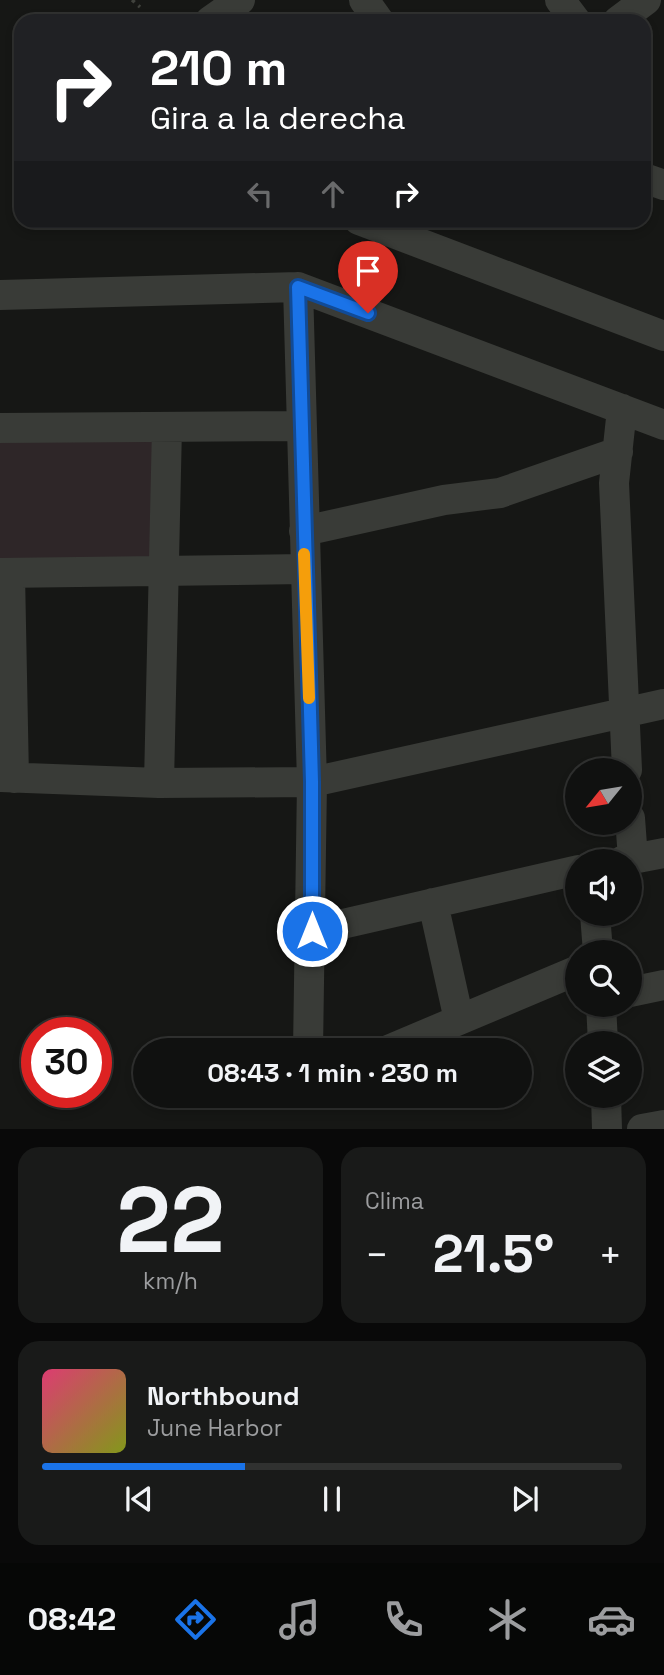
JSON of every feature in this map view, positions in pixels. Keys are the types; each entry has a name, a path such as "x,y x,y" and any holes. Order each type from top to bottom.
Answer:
{"street":[{"path":"220,14 240,0"},
{"path":"363,0 374,14"},
{"path":"560,0 571,14"},
{"path":"627,14 646,0"},
{"path":"382,228 658,325"},
{"path":"298,287 312,782 308,1038"},
{"path":"0,295 298,287 664,425"},
{"path":"622,409 614,483 626,758"},
{"path":"0,428 302,426"},
{"path":"159,783 167,427"},
{"path":"303,531 443,500 500,493 618,452"},
{"path":"304,569 165,573 5,573 7,777 159,783 312,782 664,704"},
{"path":"642,857 664,853"},
{"path":"312,931 565,873"},
{"path":"433,903 459,1020"},
{"path":"416,1038 565,975"},
{"path":"642,990 664,985"},
{"path":"606,1108 607,1129"},
{"path":"642,1129 664,1125"}],"path":[{"path":"132,0 140,7"}],"shaded area":[{"path":"0,439 158,442 159,562 0,560"}],"slow traffic":[{"path":"304,554 309,698"}],"route":[{"path":"312,931 312,782 298,287 368,313"}]}
